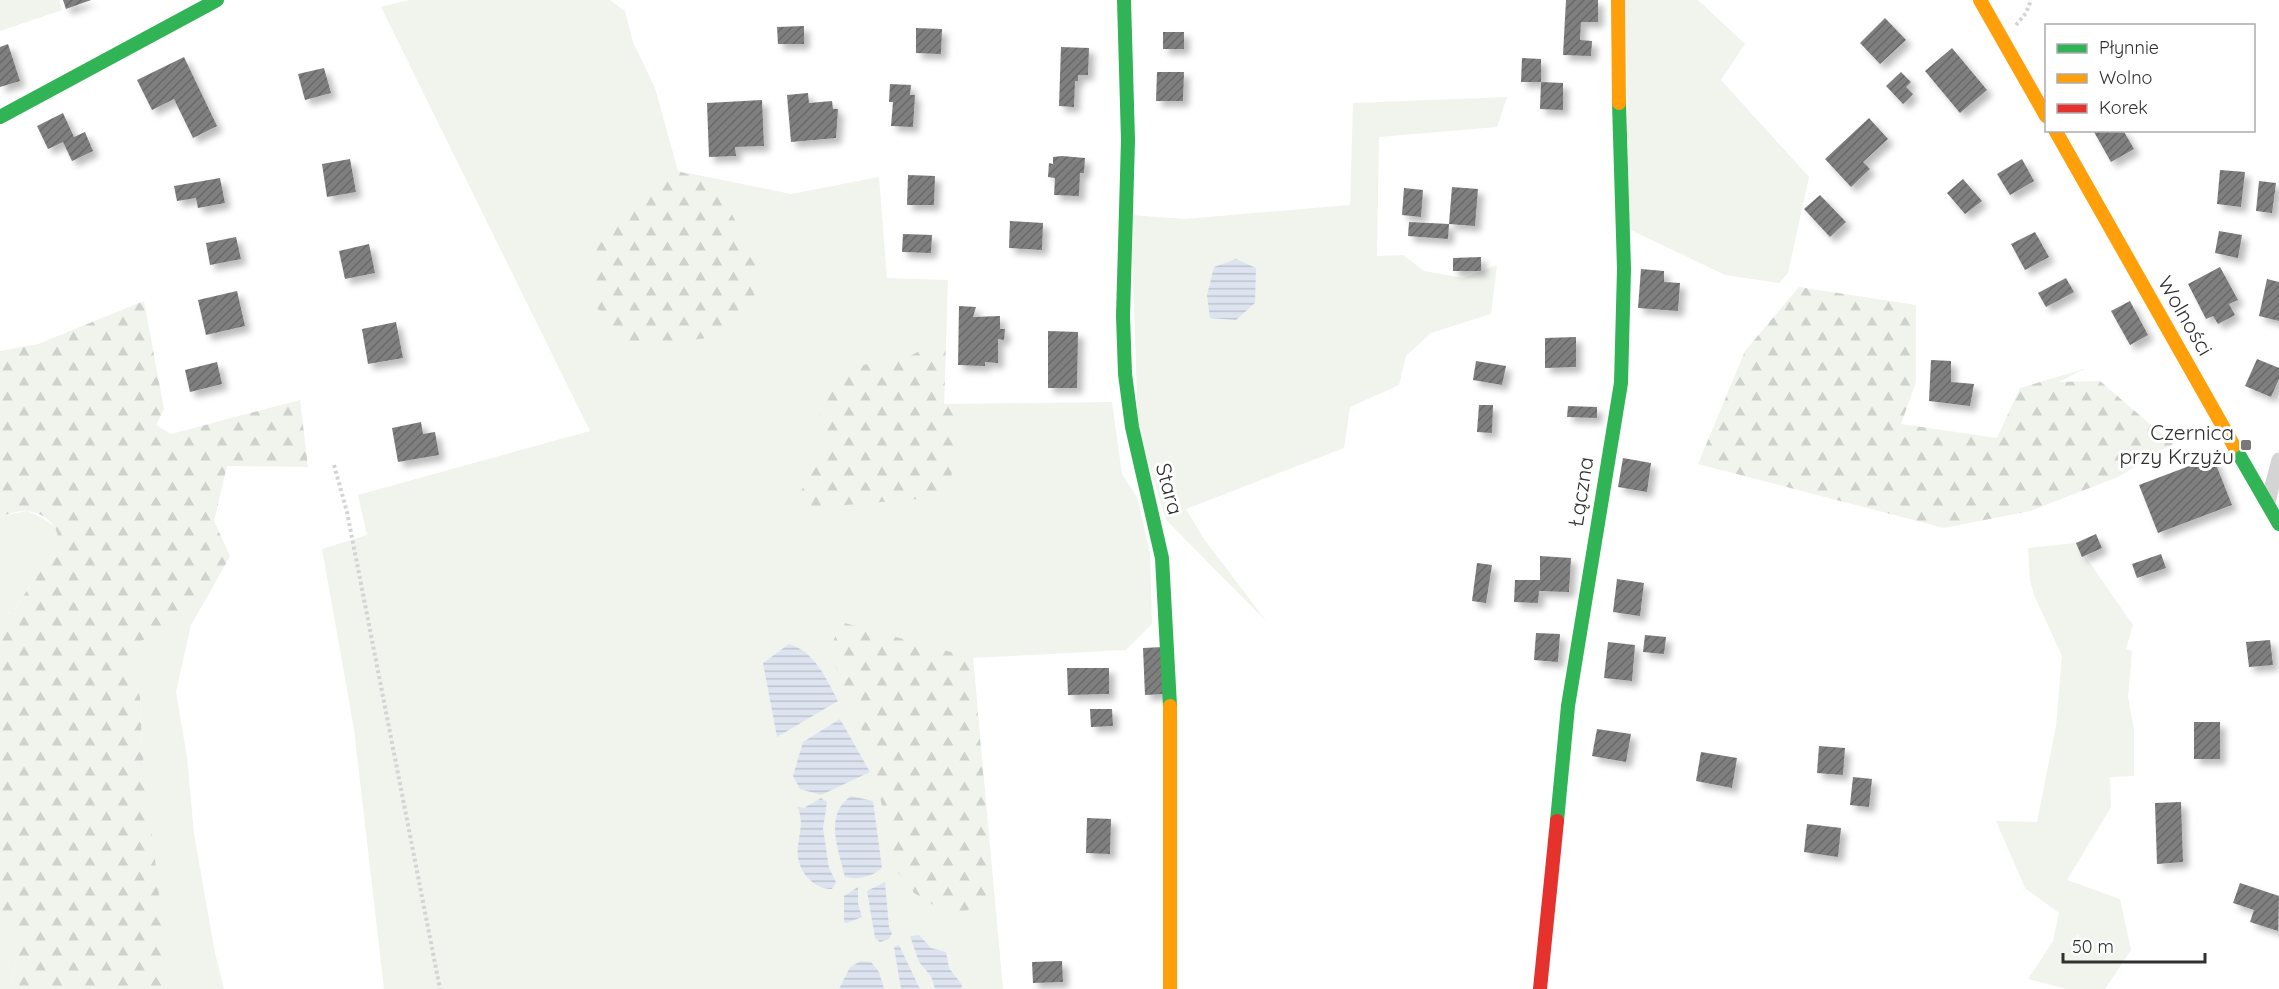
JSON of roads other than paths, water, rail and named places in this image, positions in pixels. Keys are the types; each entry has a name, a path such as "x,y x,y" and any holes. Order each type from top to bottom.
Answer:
{"street":[{"path":"0,117 217,0"},
{"name":"Stara","path":"1124,0 1128,140 1124,302 1125,376 1131,427 1160,543 1165,584 1170,719 1170,989"},
{"name":"Łączna","path":"1540,989 1568,706 1620,382 1624,269 1619,177 1618,0"},
{"path":"1980,0 2045,114"},
{"name":"Wolności","path":"2056,132 2279,524"},
{"path":"2268,502 2279,460"}],"place":[{"name":"Czernica przy Krzyżu","path":"2246,445"}]}
